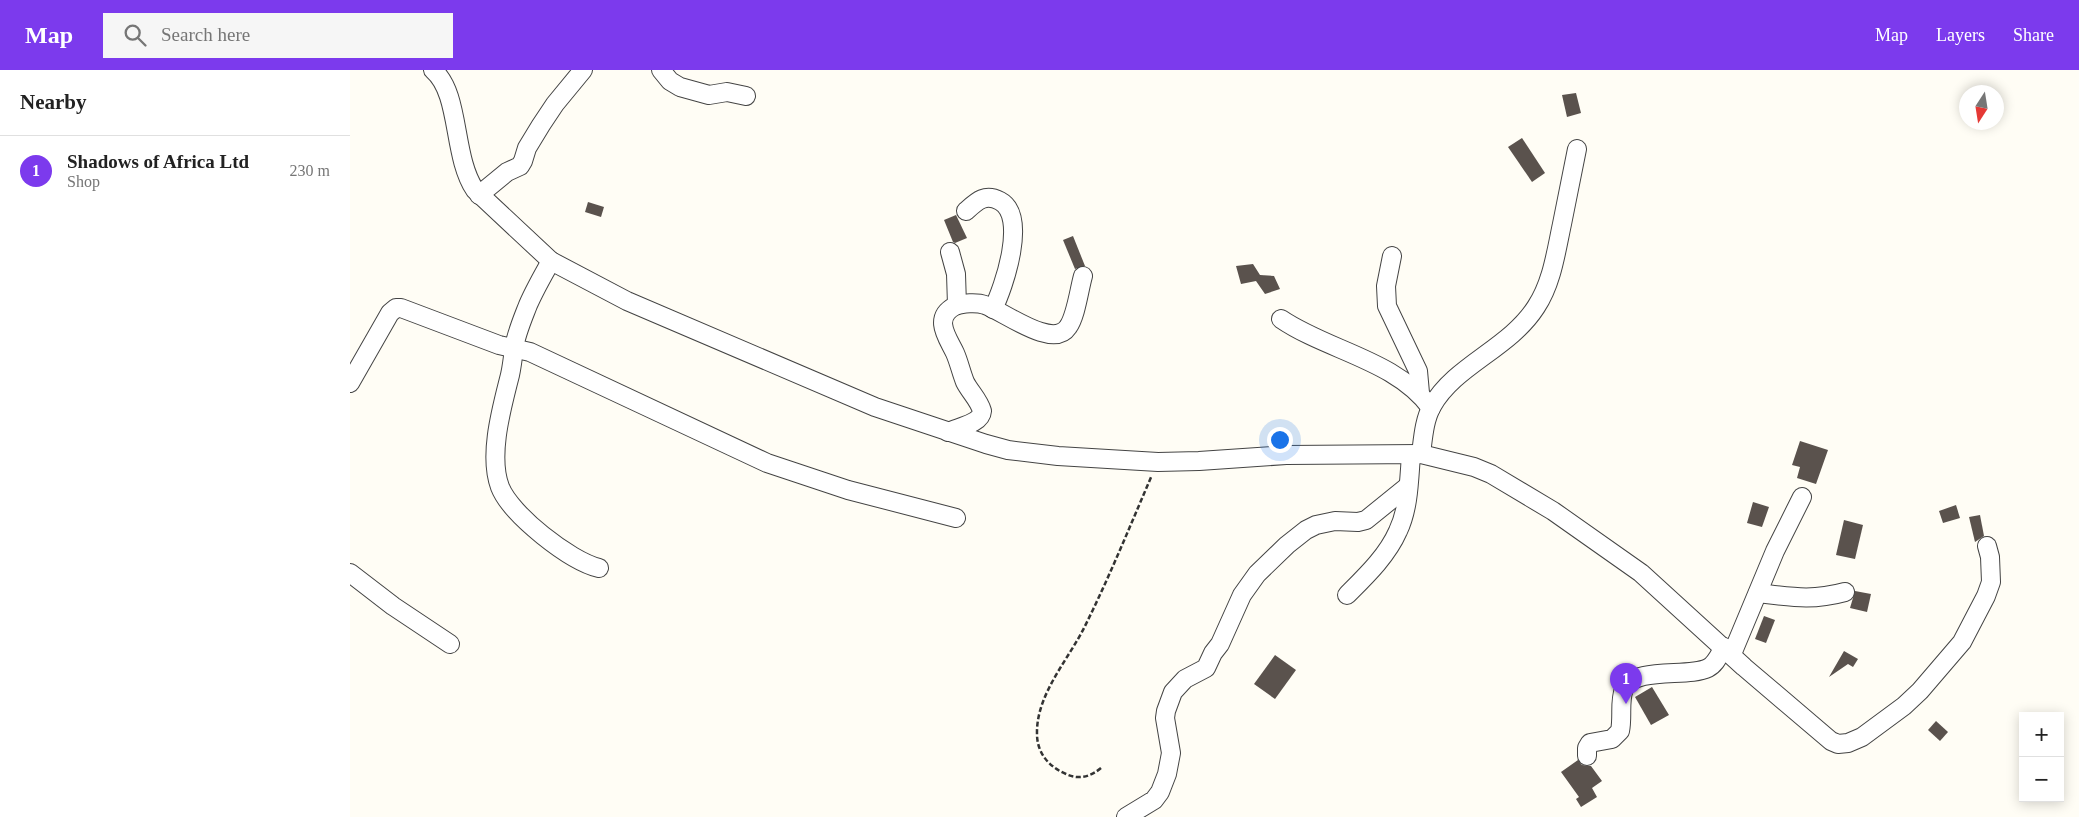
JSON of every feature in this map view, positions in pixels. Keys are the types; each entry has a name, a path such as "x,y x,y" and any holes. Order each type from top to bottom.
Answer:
{"street":[{"path":"433,70 443,80 458,146 467,175 479,194 552,261 627,300 868,404 948,432 1008,450 1058,456 1158,462 1199,461 1286,454 1416,454 1474,467 1499,479 1553,511 1641,573 1744,667 1831,741 1838,744 1848,743 1862,737 1904,706 1920,691 1962,642 1986,596 1991,582 1990,557 1987,546"},
{"path":"479,194 507,172 520,166 524,161 527,148 541,125 555,104 583,70"},
{"path":"661,70 670,81 680,87 709,95 728,92 746,96"},
{"path":"1347,595 1370,572 1398,532 1416,454 1430,408 1441,392 1458,376 1513,335 1532,315 1541,300 1551,274 1577,149"},
{"path":"966,210 978,199 986,197 1004,203 1012,216 1011,258 989,307"},
{"path":"950,252 956,274 957,305"},
{"path":"1392,256 1386,286 1386,306 1418,371 1420,393"},
{"path":"552,261 529,304 514,347 514,359 499,426 496,470 500,487 508,502 551,541 579,561 599,568"},
{"path":"956,274 989,307 1039,331 1053,335 1062,333 1070,323 1083,276"},
{"path":"948,432 977,421 982,414 981,406 966,384 955,352 944,331 944,318 957,305 989,307"},
{"path":"350,383 390,313 396,308 401,308 499,345 530,352 598,382 767,463 848,490 956,518"},
{"path":"1281,319 1311,337 1380,368 1420,393 1430,408"},
{"path":"1126,817 1154,800 1160,792 1167,774 1171,754 1165,718 1174,692 1185,679 1206,668 1213,653 1220,644 1242,595 1257,574 1306,530 1316,525 1335,521 1358,522 1366,520 1408,486"},
{"path":"1587,756 1587,748 1590,743 1612,739 1620,731 1621,701 1629,682 1645,676 1698,672 1709,667 1728,651 1758,592 1782,535 1802,497"},
{"path":"350,573 393,606 450,644"},
{"path":"1758,592 1810,599 1826,598 1845,592"}],"path":[{"path":"1101,768 1081,778 1070,776 1052,766 1041,753 1038,744 1038,722 1045,696 1085,627 1158,462"}],"building":[{"path":"1576,93 1581,113 1567,117 1562,95"},
{"path":"1522,138 1545,173 1532,182 1508,147"},
{"path":"588,202 604,207 601,217 585,212"},
{"path":"956,215 967,238 955,243 944,220"},
{"path":"1073,236 1085,266 1075,269 1063,240"},
{"path":"1253,264 1260,275 1274,276 1280,289 1265,294 1256,281 1241,284 1236,266"},
{"path":"1800,441 1828,450 1816,484 1797,478 1800,467 1792,465"},
{"path":"1753,502 1769,507 1762,527 1747,523"},
{"path":"1956,505 1960,518 1943,523 1939,511"},
{"path":"1980,515 1984,536 1975,542 1969,517"},
{"path":"1844,520 1863,525 1855,559 1836,555"},
{"path":"1855,591 1871,594 1867,612 1850,608"},
{"path":"1764,616 1775,620 1766,643 1755,639"},
{"path":"1844,651 1858,659 1853,667 1848,664 1829,677"},
{"path":"1275,655 1296,670 1275,699 1254,684"},
{"path":"1652,687 1669,715 1651,725 1635,697"},
{"path":"1936,721 1948,732 1940,741 1928,730"},
{"path":"1578,760 1582,765 1591,766 1602,781 1592,788 1597,797 1581,807 1576,799 1579,797 1561,772"}],"place":[{"name":"Shadows of Africa Ltd","path":"1626,704"}]}
